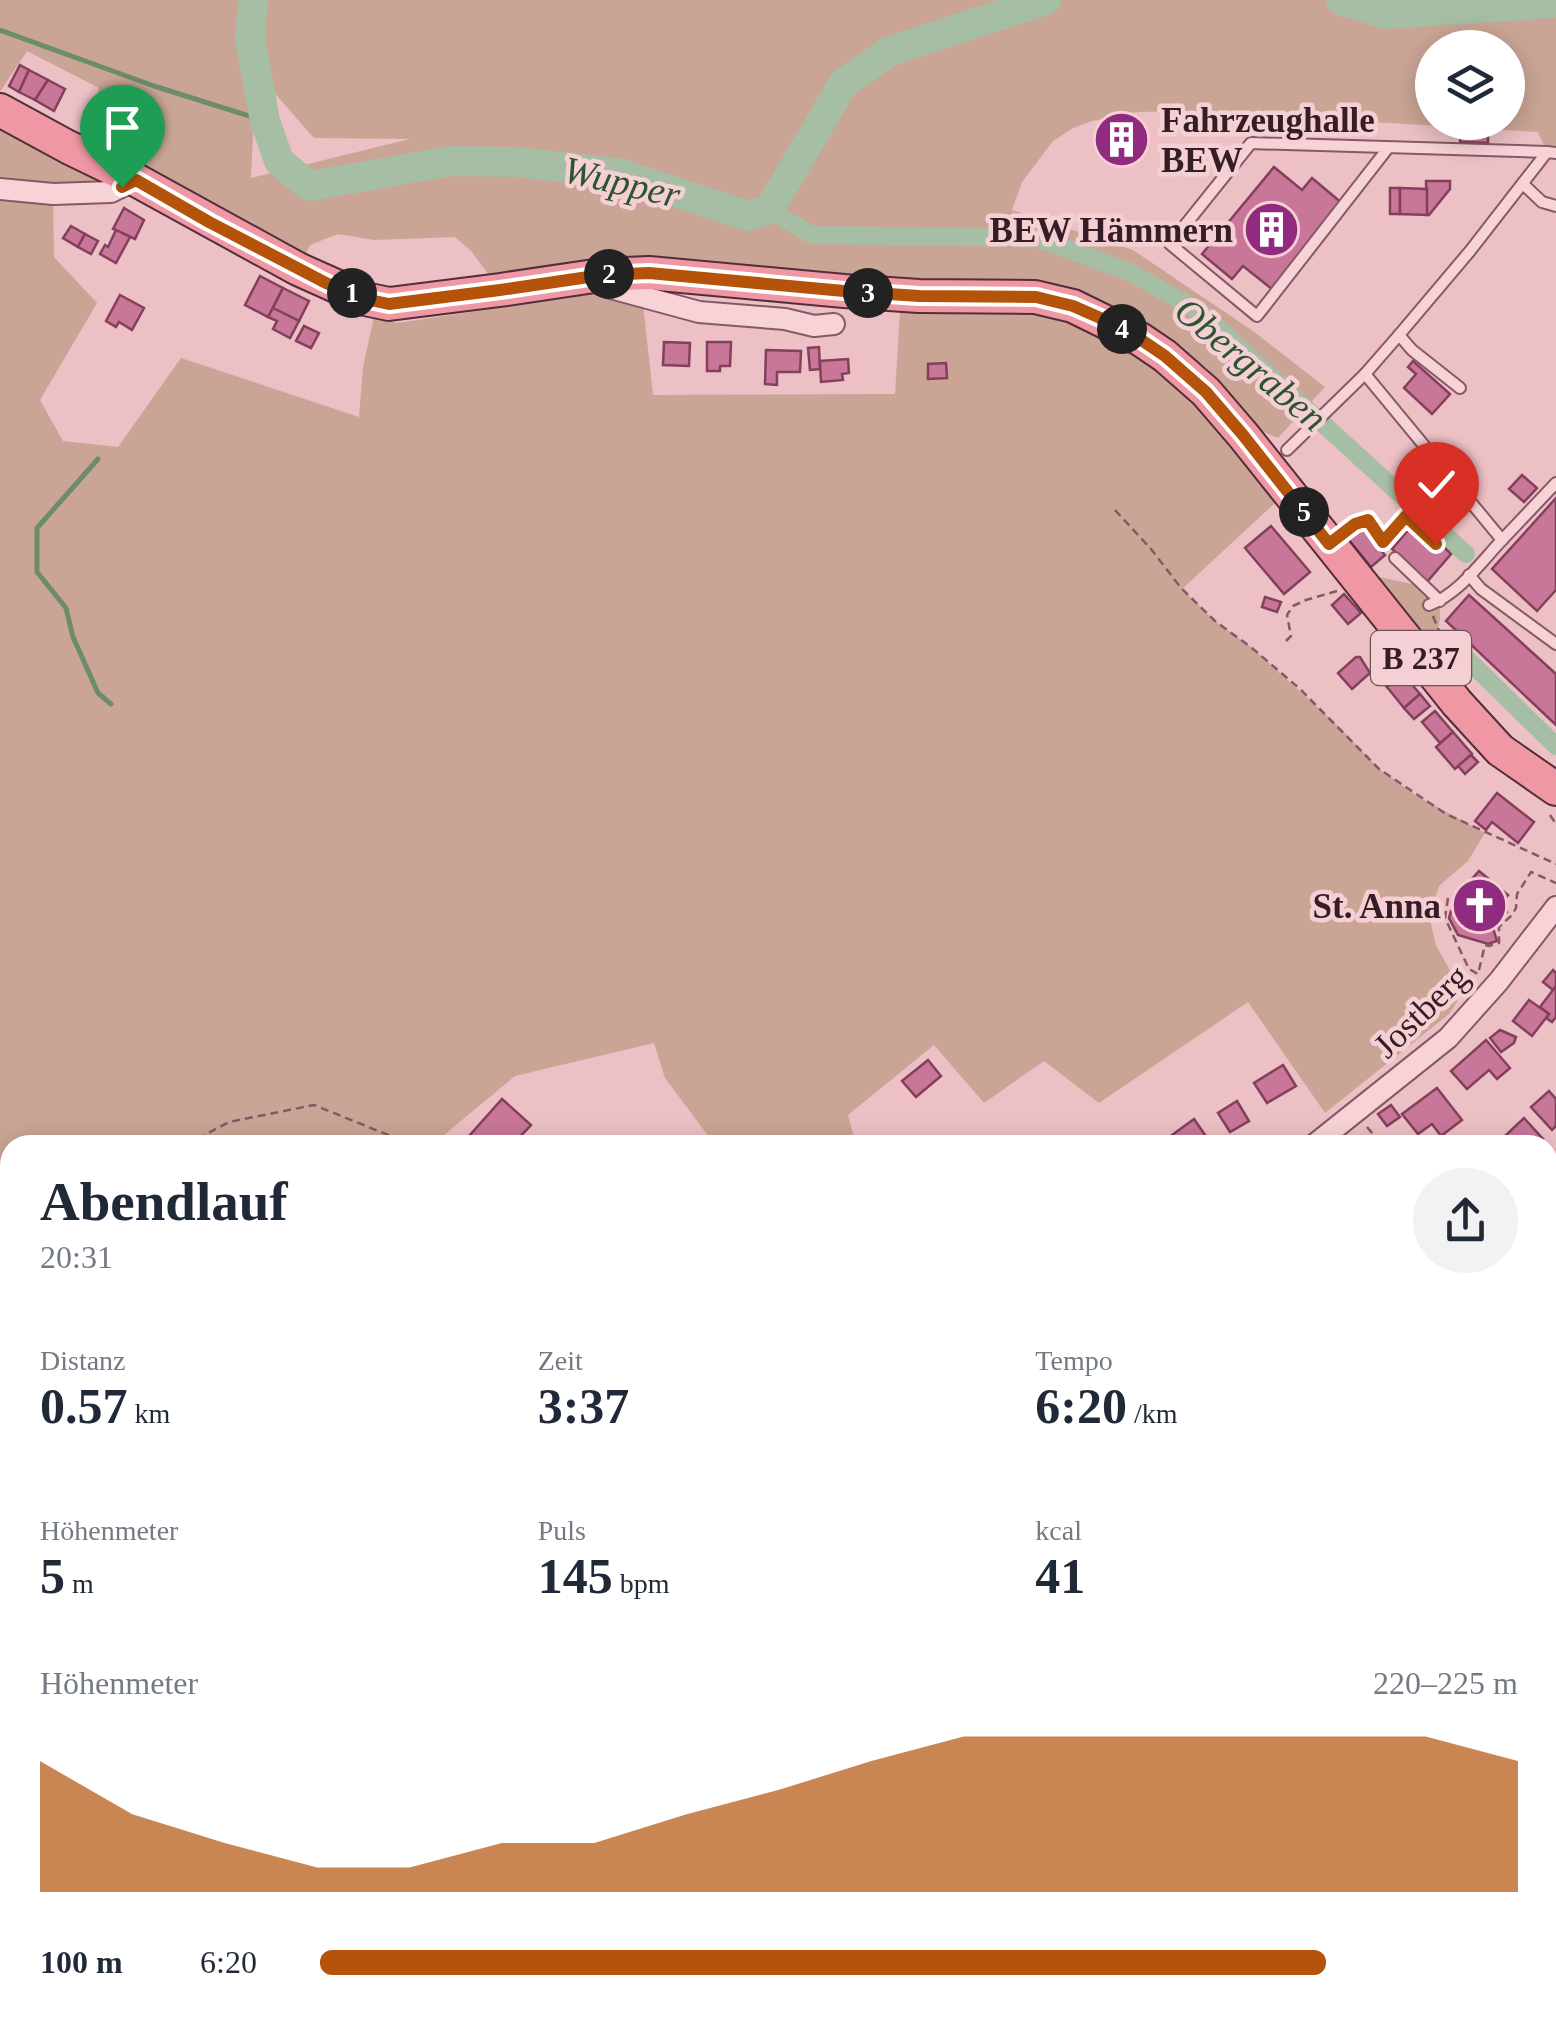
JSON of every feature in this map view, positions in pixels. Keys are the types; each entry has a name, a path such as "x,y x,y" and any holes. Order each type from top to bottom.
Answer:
{"main road":[{"name":"B 237","path":"0,110 298,269 365,299 389,304 602,275 649,273 919,296 1036,297 1073,306 1140,339 1206,392 1457,703 1500,750 1556,789"}],"street":[{"path":"0,190 53,194 111,192 136,180"},
{"path":"602,275 607,288 699,312 814,326 834,324"},
{"name":"Jostberg","path":"1327,1135 1448,1038 1556,908"}],"lane":[{"path":"1388,148 1257,316 1170,244 1252,144 1388,148 1551,153"},
{"path":"1287,450 1365,374 1551,153"},
{"path":"1522,184 1542,202 1556,206"},
{"path":"1399,335 1460,388"},
{"path":"1365,374 1502,540"},
{"path":"1395,558 1434,603 1469,575 1556,483"},
{"path":"1469,575 1481,589 1556,644"}],"path":[{"path":"1115,510 1204,610 1300,688 1379,769 1446,814 1556,864"},
{"path":"1383,542 1406,516 1436,544"},
{"path":"1329,544 1355,524 1368,520 1395,558"},
{"path":"1286,641 1291,636 1287,615 1293,606 1326,595"},
{"path":"1448,898 1444,918 1469,968 1478,974 1485,945 1499,942 1499,928 1516,908 1517,894 1531,872 1556,883"},
{"path":"205,1135 230,1122 314,1105 388,1135"},
{"path":"1356,1113 1374,1135"}],"shaded area":[{"path":"0,0 1556,0 1556,153 1547,152 1538,132 1525,131 1525,30 1415,30 1415,125 1191,111 1137,112 1073,128 1053,141 1022,182 1012,210 1133,250 1253,331 1325,387 1278,438 1254,428 1208,369 1168,339 1041,286 500,290 471,251 455,237 374,240 338,234 310,245 298,269 136,180 53,194 54,257 97,303 40,400 63,441 118,447 181,358 359,417 363,367 374,317 397,323 606,292 643,304 653,395 895,394 900,312 1035,314 1069,323 1135,356 1169,380 1201,412 1275,503 1182,589 1335,723 1379,769 1417,796 1485,833 1468,861 1439,886 1429,916 1436,945 1454,978 1457,1002 1449,1014 1325,1113 1248,1002 1099,1103 1044,1061 984,1103 934,1045 848,1115 853,1135 708,1135 665,1078 654,1043 515,1076 444,1135 0,1135 0,109 88,157 99,88 27,51 0,92","holes":["256,72 314,138 410,139 251,178"]},
{"path":"1370,575 1421,586 1440,601 1433,651"}],"building":[{"path":"20,65 29,70 19,92 9,86"},
{"path":"29,70 48,80 35,100 19,92"},
{"path":"48,80 65,89 54,111 35,100"},
{"name":"Fahrzeughalle BEW","path":"1112,118 1137,122 1131,162 1106,158"},
{"path":"1460,140 1488,140 1488,143"},
{"name":"BEW Hämmern","path":"1274,167 1302,190 1312,178 1343,204 1273,290 1243,266 1232,279 1202,254"},
{"path":"1426,181 1450,181 1450,189 1429,215 1427,215"},
{"path":"1390,188 1400,188 1400,214 1390,214"},
{"path":"1400,188 1427,189 1427,215 1400,214"},
{"path":"124,208 144,220 135,239 113,229"},
{"path":"71,226 85,234 78,247 63,238"},
{"path":"116,230 130,237 116,263 100,254"},
{"path":"85,234 98,241 91,254 78,247"},
{"path":"260,276 283,288 268,317 245,305"},
{"path":"283,288 309,301 299,321 273,308"},
{"path":"120,295 144,308 132,330 119,322 116,327 106,321"},
{"path":"273,308 299,321 290,338 273,329 277,321 268,317"},
{"path":"304,326 319,333 311,348 296,341"},
{"path":"664,342 690,343 689,366 663,365"},
{"path":"707,342 731,342 730,366 707,371"},
{"path":"819,347 820,369 810,370 808,348"},
{"path":"766,350 801,351 800,372 777,372 777,385 765,384"},
{"path":"848,359 849,373 842,374 843,380 821,382 820,361"},
{"path":"1413,361 1450,394 1432,414 1404,388 1416,374 1408,367"},
{"path":"946,363 947,378 928,379 928,364"},
{"path":"1522,475 1537,488 1524,502 1509,489"},
{"path":"1556,498 1556,590 1537,611 1492,569"},
{"path":"1271,526 1310,572 1284,594 1245,548"},
{"path":"1363,528 1385,555 1371,567 1349,540"},
{"path":"1410,528 1436,551 1442,545 1451,554 1427,582 1392,549"},
{"path":"1344,594 1361,613 1348,624 1332,605"},
{"path":"1469,595 1556,674 1556,725 1446,621"},
{"path":"1265,597 1281,602 1277,612 1262,607"},
{"path":"1360,657 1370,673 1352,689 1338,673"},
{"path":"1396,665 1403,674 1387,687 1380,679"},
{"path":"1403,674 1420,694 1404,708 1387,687"},
{"path":"1420,694 1430,706 1414,719 1404,708"},
{"path":"1435,711 1453,732 1440,743 1422,722"},
{"path":"1453,732 1472,754 1455,769 1436,747"},
{"path":"1471,755 1478,762 1465,774 1458,766"},
{"path":"1497,793 1534,822 1518,843 1492,822 1486,830 1475,821"},
{"name":"St. Anna","path":"1479,871 1508,895 1503,900 1507,912 1492,925 1497,941 1488,944 1458,935 1449,918 1454,899"},
{"path":"1553,970 1556,986 1553,990 1543,982"},
{"path":"1556,986 1556,1017 1552,1022 1540,1007"},
{"path":"1529,1000 1549,1014 1532,1036 1513,1021"},
{"path":"1500,1030 1516,1037 1501,1052 1490,1038"},
{"path":"1486,1040 1510,1068 1497,1079 1489,1070 1467,1089 1451,1071"},
{"path":"928,1060 941,1076 916,1097 902,1081"},
{"path":"1283,1065 1296,1086 1267,1103 1254,1083"},
{"path":"1437,1088 1462,1120 1442,1135 1432,1124 1418,1134 1402,1114"},
{"path":"1549,1091 1556,1099 1556,1126 1552,1130 1531,1107"},
{"path":"502,1099 531,1125 522,1135 470,1135"},
{"path":"1237,1101 1249,1121 1230,1132 1218,1113"},
{"path":"1391,1105 1400,1117 1387,1126 1378,1114"},
{"path":"1524,1118 1539,1135 1506,1135"},
{"path":"1194,1119 1205,1135 1172,1135"}],"waterway":[{"name":"Wupper","path":"253,0 250,39 265,121 279,161 309,186 452,161 517,162 622,174 747,216 769,210 843,84 888,52 1046,0"},
{"name":"Wupper","path":"1341,0 1385,14 1556,3"},
{"path":"0,30 265,121"},
{"name":"Obergraben","path":"769,210 812,235 1037,238 1130,272 1199,311 1466,554"},
{"path":"98,459 37,528 37,572 66,608 73,637 98,693 111,704"},
{"name":"Obergraben","path":"1465,657 1556,746"}],"place":[{"name":"Fahrzeughalle BEW","path":"1122,140"},
{"name":"BEW Hämmern","path":"1272,230"},
{"name":"St. Anna","path":"1480,906"}],"route":[{"path":"122,187 136,180 326,283 389,304 602,275 649,273 919,296 1036,297 1073,306 1140,339 1206,392 1329,544 1355,524 1368,520 1383,542 1406,516 1436,544"}]}
